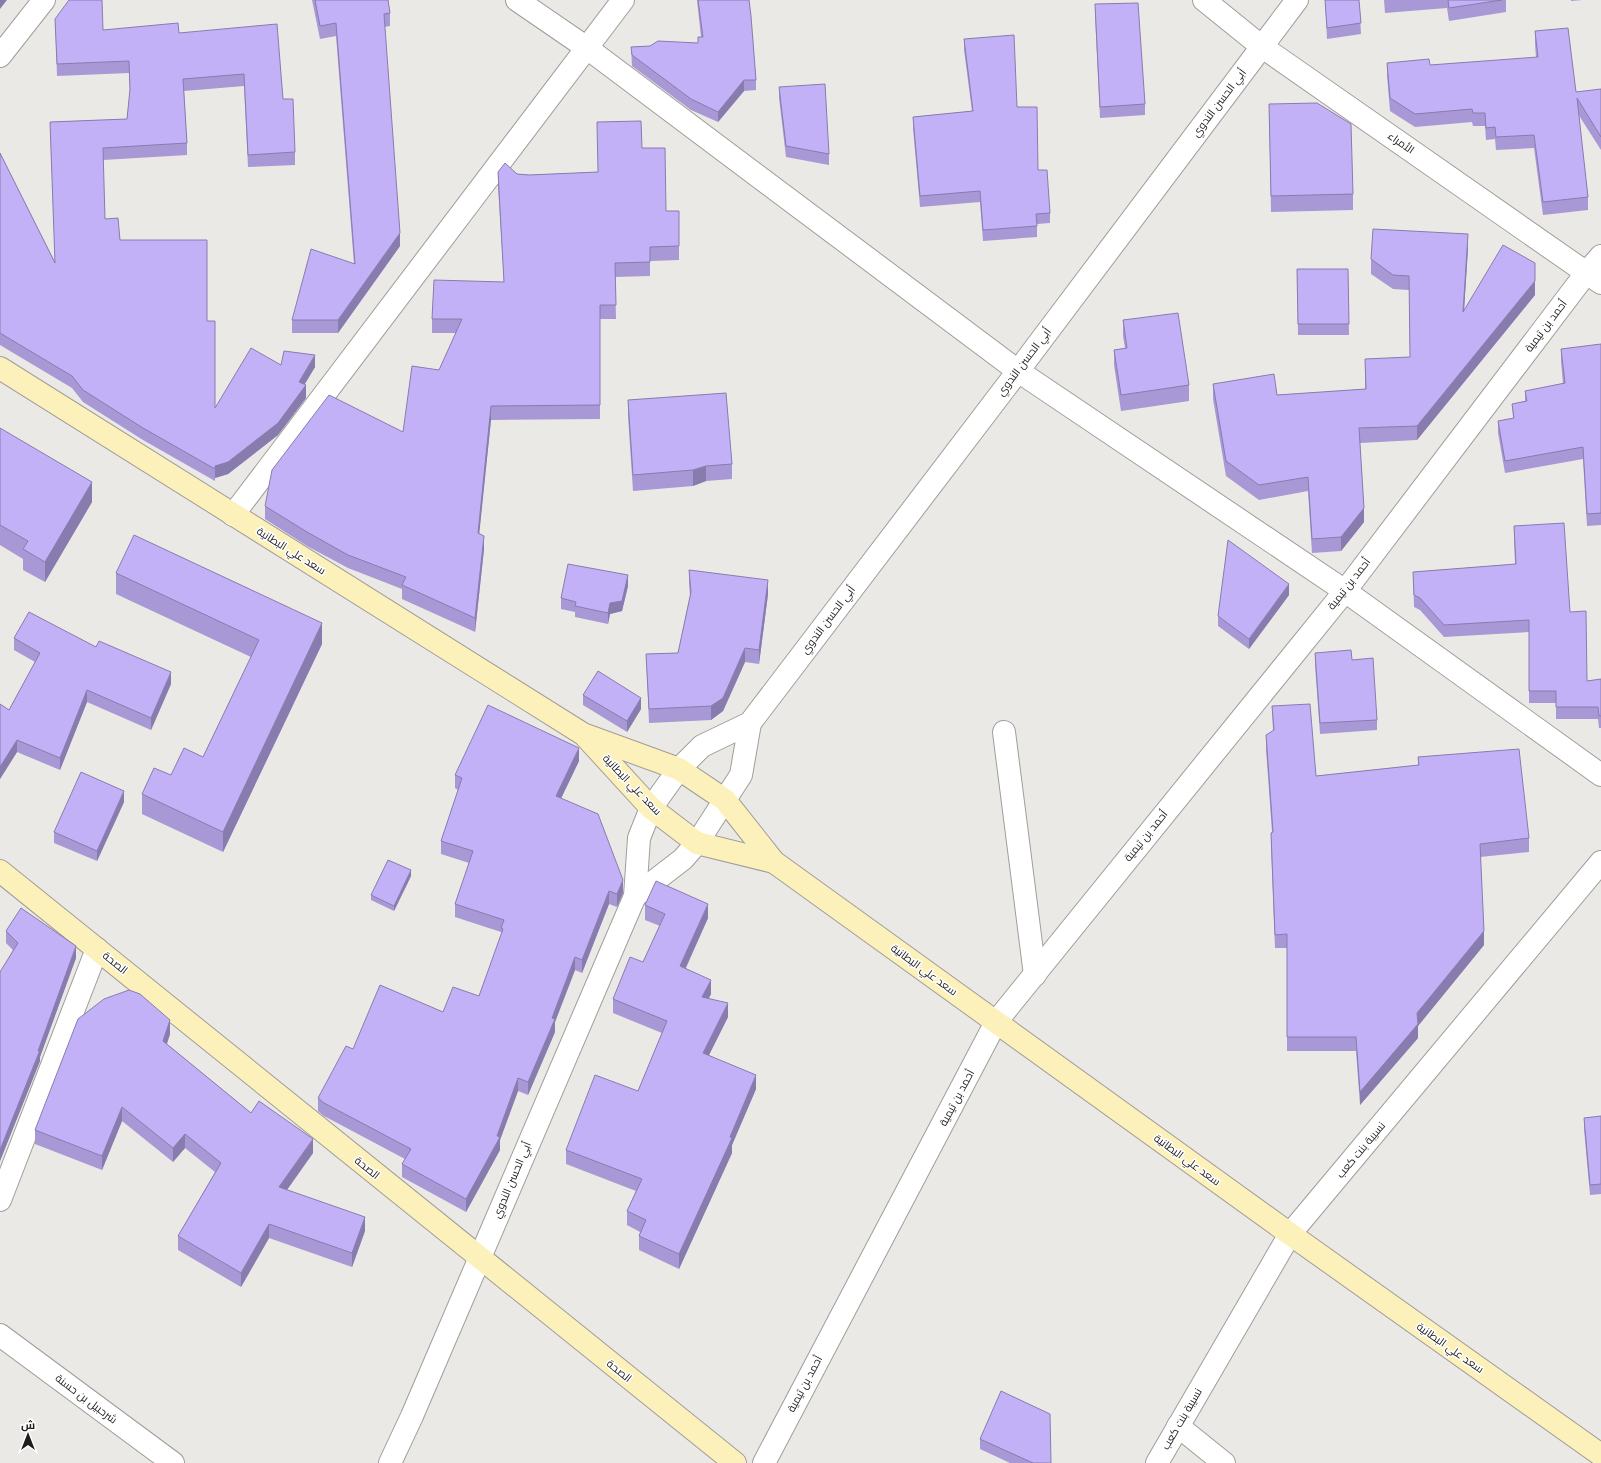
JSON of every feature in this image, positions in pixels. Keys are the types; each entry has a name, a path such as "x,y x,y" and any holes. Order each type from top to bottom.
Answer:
{"main road":[{"name":"سعد علي البطانية","path":"0,368 583,734 679,770 725,800 774,862 1290,1234 1601,1455"},
{"name":"سعد علي البطانية","path":"583,734 651,808 697,843 774,862"},
{"name":"الصحة","path":"0,871 478,1258 735,1463"}],"street":[{"path":"0,56 44,0"},
{"path":"517,0 587,48 1018,371 1345,591 1601,775"},
{"path":"233,515 623,0"},
{"name":"الأمراء","path":"1204,0 1261,46 1594,278"},
{"name":"أبي الحسن الندوي","path":"390,1463 412,1416 478,1258 635,896 639,838 651,808 679,770 702,746 750,723 1018,371 1297,0"},
{"name":"أحمد بن تيمية","path":"764,1463 996,1022 1345,591 1594,278 1601,256"},
{"name":"أبي الحسن الندوي","path":"635,896 683,859 697,843 742,775 750,723"},
{"path":"1004,732 1035,975"},
{"name":"نسيبة بنت كعب","path":"1157,1463 1290,1234 1601,862"},
{"path":"0,1200 98,949"},
{"name":"شرحبيل بن حسنة","path":"0,1335 172,1463"},
{"path":"1178,1426 1224,1463"}],"building":[{"path":"69,0 102,0 103,30 178,23 179,33 277,24 283,99 293,99 295,152 248,155 244,74 183,79 187,143 103,148 105,219 118,218 120,240 207,240 207,321 215,321 215,408 251,348 281,365 284,351 315,355 299,382 306,385 278,423 228,462 215,466 215,469 143,428 83,390 72,376 0,333 0,153 55,263 50,122 127,119 130,89 129,61 57,64 55,19"},
{"path":"315,0 388,0 390,13 384,14 400,233 338,320 292,320 311,249 355,264 336,23 320,26"},
{"path":"698,0 749,0 756,80 744,80 718,112 691,99 632,55 631,47 650,46 658,41 698,43 698,37 703,37"},
{"path":"1325,0 1359,0 1361,23 1327,28"},
{"path":"1448,0 1502,0 1449,8"},
{"path":"1138,3 1145,104 1100,107 1095,4"},
{"path":"1568,28 1576,92 1601,89 1601,137 1577,98 1588,197 1543,202 1534,135 1496,137 1495,127 1486,128 1485,113 1473,113 1472,109 1415,114 1390,98 1387,63 1429,59 1430,65 1538,57 1535,31"},
{"path":"1014,35 1017,107 1037,107 1038,170 1047,170 1050,213 1036,214 1037,226 983,230 980,191 920,196 913,117 973,111 964,39"},
{"path":"825,84 829,154 786,146 779,87"},
{"path":"1317,103 1351,124 1353,194 1271,196 1269,104"},
{"path":"641,121 642,148 665,148 666,211 679,211 679,246 650,247 650,262 615,263 616,305 600,305 600,405 491,406 478,533 484,536 475,618 402,585 406,577 348,555 265,506 272,470 329,395 403,432 412,366 439,370 462,319 432,319 434,280 504,282 498,172 505,163 517,174 529,175 598,172 597,122"},
{"path":"1373,229 1468,234 1463,312 1503,245 1535,263 1535,281 1417,426 1359,428 1364,508 1341,537 1312,539 1308,477 1259,485 1226,461 1213,384 1274,374 1277,395 1366,389 1365,359 1410,357 1409,276 1393,275 1371,259"},
{"path":"1297,269 1348,269 1349,324 1298,324"},
{"path":"1178,313 1189,385 1121,395 1114,350 1127,348 1123,320"},
{"path":"1601,344 1601,513 1587,514 1583,447 1505,461 1498,421 1514,418 1512,404 1527,401 1525,391 1565,383 1561,349"},
{"path":"726,393 732,464 706,466 693,470 633,475 628,400"},
{"path":"0,428 92,482 45,562 23,549 28,541 0,525"},
{"path":"1564,523 1570,612 1586,611 1587,681 1601,679 1601,716 1599,716 1598,707 1556,707 1556,691 1529,691 1529,620 1444,625 1420,598 1414,595 1413,572 1516,564 1514,526"},
{"path":"134,535 322,623 223,832 142,794 154,768 171,775 184,748 203,757 259,640 116,573"},
{"path":"1228,540 1289,584 1249,639 1218,616"},
{"path":"568,564 628,575 622,601 610,603 608,613 575,606 576,602 561,598"},
{"path":"689,570 768,580 759,650 745,648 723,698 711,706 649,709 646,654 678,653 691,592"},
{"path":"29,612 96,647 99,641 171,672 151,718 87,690 60,758 17,740 0,767 0,704 9,710 40,653 14,638"},
{"path":"1351,650 1352,660 1373,658 1377,720 1320,723 1315,653"},
{"path":"598,671 641,698 627,721 583,695"},
{"path":"1310,704 1316,776 1419,765 1418,757 1519,749 1529,838 1480,844 1484,931 1417,1013 1418,1024 1360,1092 1356,1037 1287,1037 1287,934 1275,935 1271,833 1273,832 1266,735 1274,730 1272,706"},
{"path":"488,705 579,748 556,796 598,814 623,880 617,894 609,891 582,960 575,957 552,1018 555,1019 528,1082 518,1078 497,1136 500,1137 466,1199 402,1164 411,1149 324,1103 318,1098 346,1046 353,1049 380,985 443,1012 453,987 479,996 503,929 501,928 504,920 455,904 473,851 441,841 462,778 455,775"},
{"path":"81,772 124,791 97,851 54,832"},
{"path":"388,860 411,870 394,906 371,895"},
{"path":"656,881 708,904 680,966 711,980 702,997 728,1003 703,1053 756,1075 730,1137 732,1138 679,1254 639,1236 646,1220 627,1211 642,1179 566,1150 595,1075 638,1091 667,1021 613,999 630,957 643,962 665,914 645,905"},
{"path":"21,908 76,946 38,1051 40,1050 0,1150 0,972 18,943 6,931"},
{"path":"129,990 140,994 170,1020 163,1041 251,1113 259,1101 313,1139 279,1187 365,1217 352,1253 269,1224 241,1273 178,1236 221,1163 185,1134 173,1148 122,1107 102,1156 35,1130 78,1019 104,999"},
{"path":"1601,1116 1601,1184 1590,1185 1584,1118"},
{"path":"1001,1391 1050,1414 1051,1463 1033,1463 980,1439"}]}
